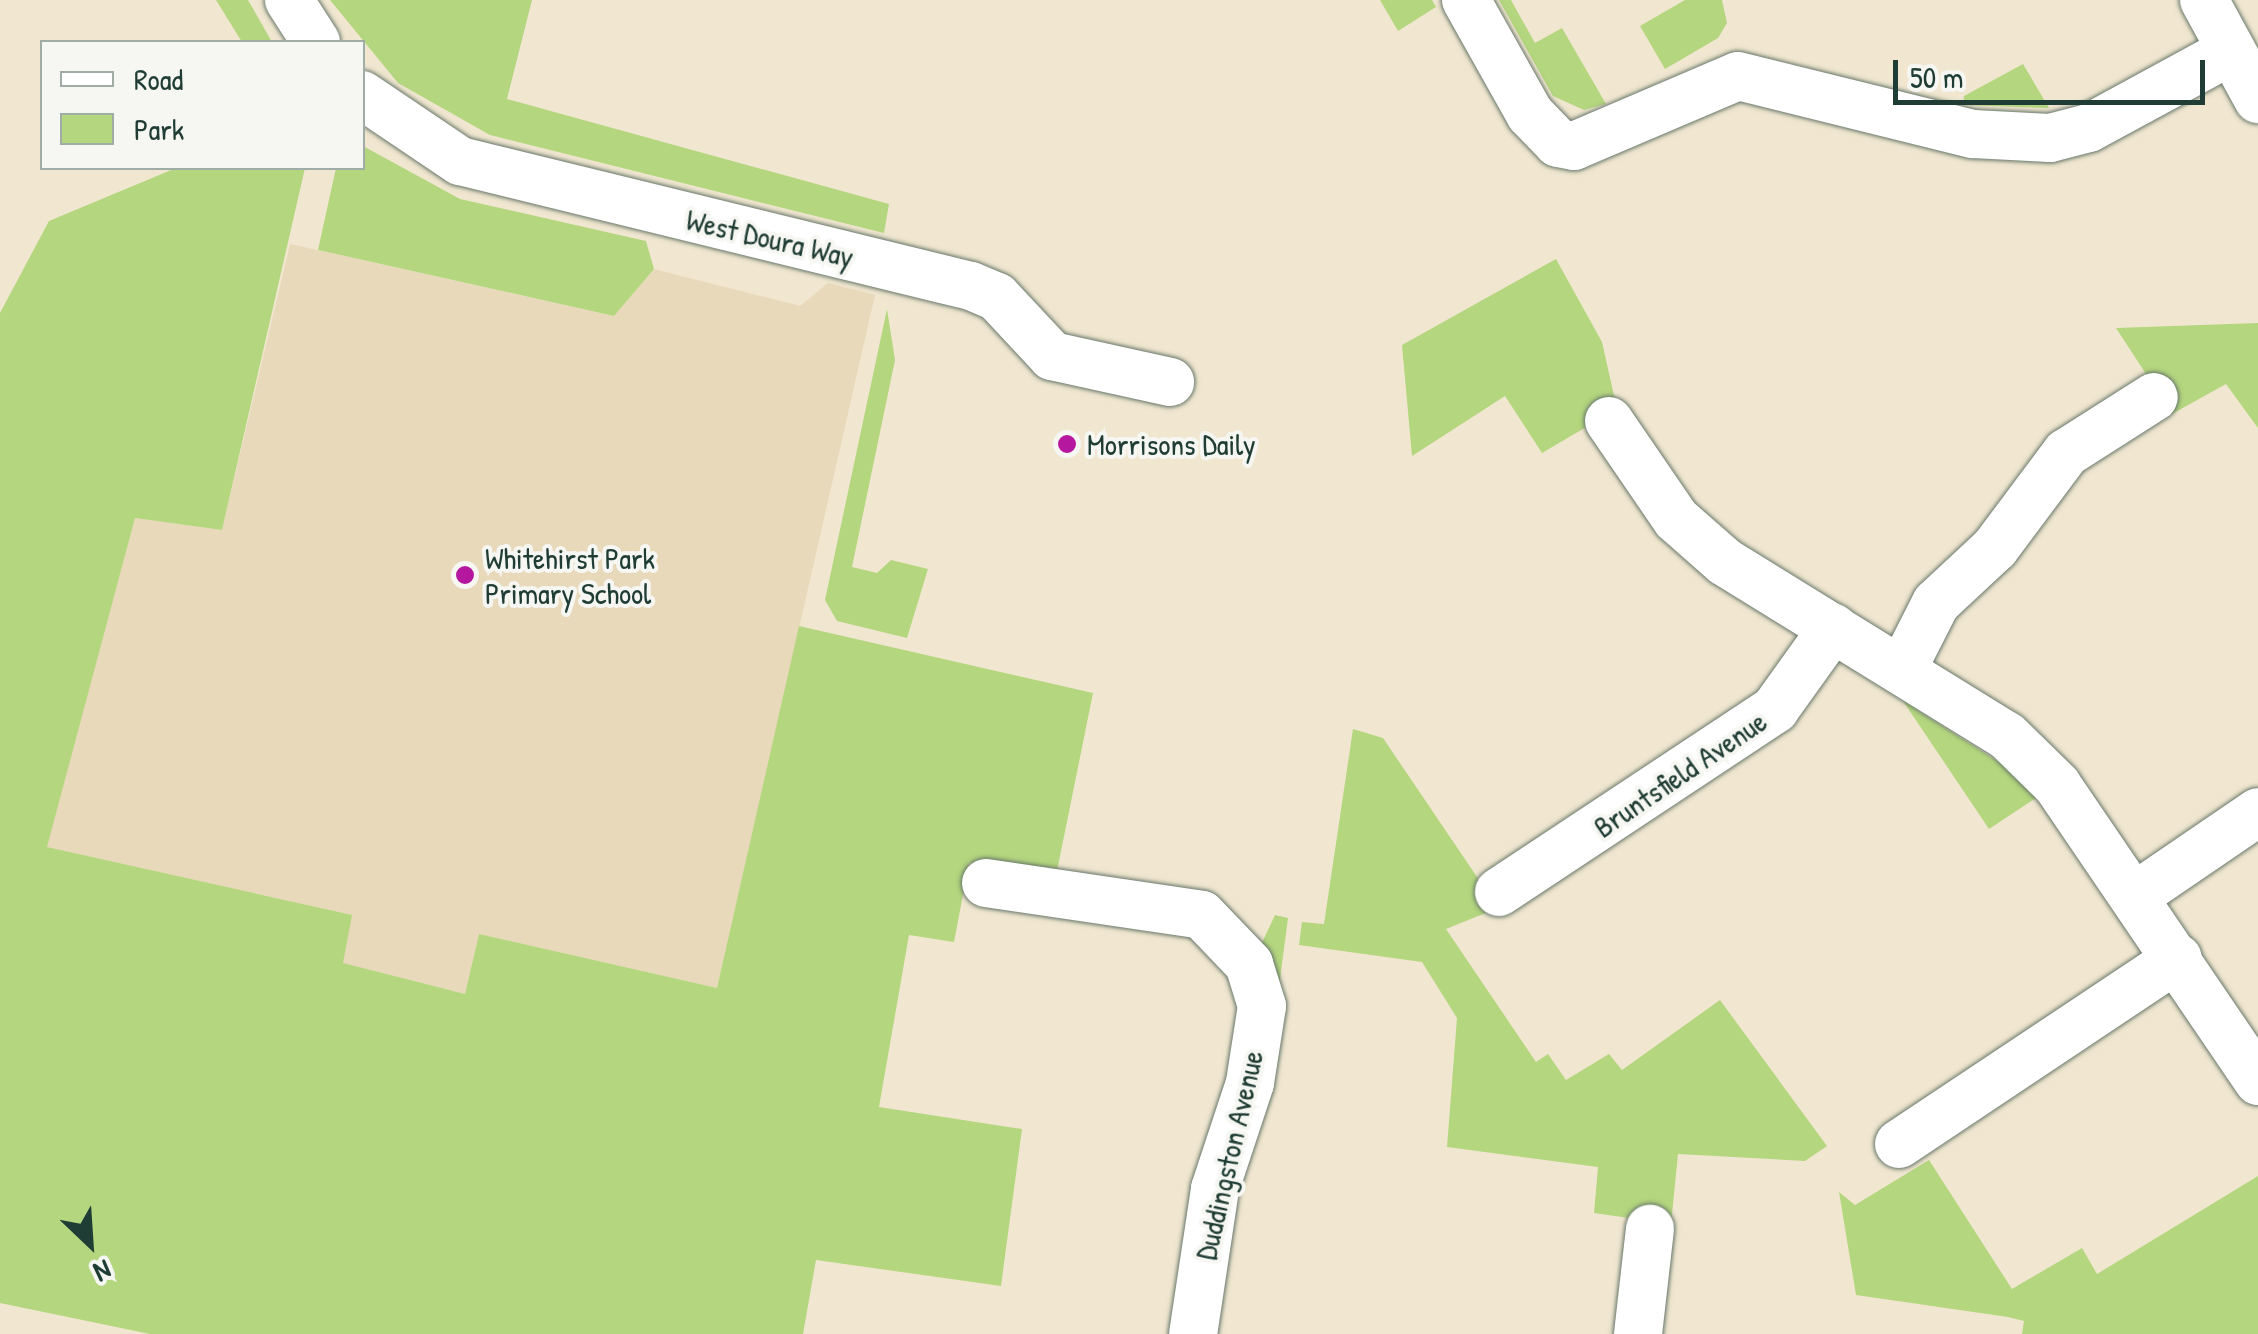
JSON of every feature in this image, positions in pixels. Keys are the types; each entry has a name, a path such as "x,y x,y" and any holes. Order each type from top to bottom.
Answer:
{"street":[{"path":"290,0 315,40"},
{"path":"1466,0 1530,114 1558,143 1574,146 1738,76 1973,134 2050,138 2089,128 2232,51"},
{"path":"2204,0 2258,99"},
{"name":"West Doura Way","path":"365,97 460,160 971,286 998,298 1052,356 1170,382"},
{"path":"1902,668 1936,603 1995,548 2066,452 2154,397"},
{"path":"1609,421 1676,518 1725,562 2007,736 2056,785 2138,894 2258,1080"},
{"name":"Bruntsfield Avenue","path":"1499,892 1775,709 1833,628"},
{"path":"2138,894 2258,812"},
{"name":"Duddingston Avenue","path":"986,884 1202,915 1249,964 1262,1006 1253,1064 1215,1189 1193,1334"},
{"path":"1899,1144 2178,958"},
{"path":"1638,1334 1650,1229"}],"shaded area":[{"name":"Whitehirst Park Primary School","path":"290,244 614,316 654,269 800,306 828,283 875,295 717,988 479,934 465,994 342,963 351,915 46,847 135,518 222,530"}],"green space":[{"path":"216,0 248,0 271,40 241,40"},
{"path":"330,0 532,0 507,99 889,204 884,233 490,135 398,83"},
{"path":"1380,0 1432,0 1436,7 1398,31"},
{"path":"1499,0 1511,0 1535,43 1562,28 1606,104 1584,110 1553,96"},
{"path":"1685,0 1722,0 1727,23 1718,38 1665,69 1640,26"},
{"path":"2023,64 2049,108 1963,105 1964,96"},
{"path":"365,147 460,199 646,241 654,269 614,316 318,250 336,170 365,170"},
{"path":"171,170 305,170 222,530 135,518 47,847 352,915 343,963 465,994 479,934 717,988 799,626 1093,693 1056,876 969,863 954,942 909,935 879,1107 1022,1129 1001,1286 816,1260 803,1334 150,1334 0,1303 0,313 49,221"},
{"path":"1556,259 1602,342 1617,409 1542,453 1505,396 1412,456 1402,345"},
{"path":"887,309 895,360 852,567 877,573 891,560 928,569 907,638 837,621 825,600"},
{"path":"2258,323 2258,428 2226,384 2172,414 2116,328"},
{"path":"1903,701 2013,771 2036,798 1989,829"},
{"path":"1353,729 1383,738 1498,908 1446,929 1536,1062 1548,1054 1566,1080 1609,1054 1622,1070 1720,1000 1827,1146 1805,1161 1678,1154 1671,1224 1594,1213 1598,1167 1447,1147 1457,1018 1422,962 1299,945 1302,922 1324,924"},
{"path":"1275,915 1288,918 1278,994 1259,949"},
{"path":"1929,1160 2012,1289 2082,1248 2097,1274 2258,1176 2258,1334 2022,1334 2024,1321 2008,1317 1856,1295 1839,1192 1855,1205"}],"place":[{"name":"Morrisons Daily","path":"1067,444"},
{"name":"Whitehirst Park Primary School","path":"465,575"}]}
